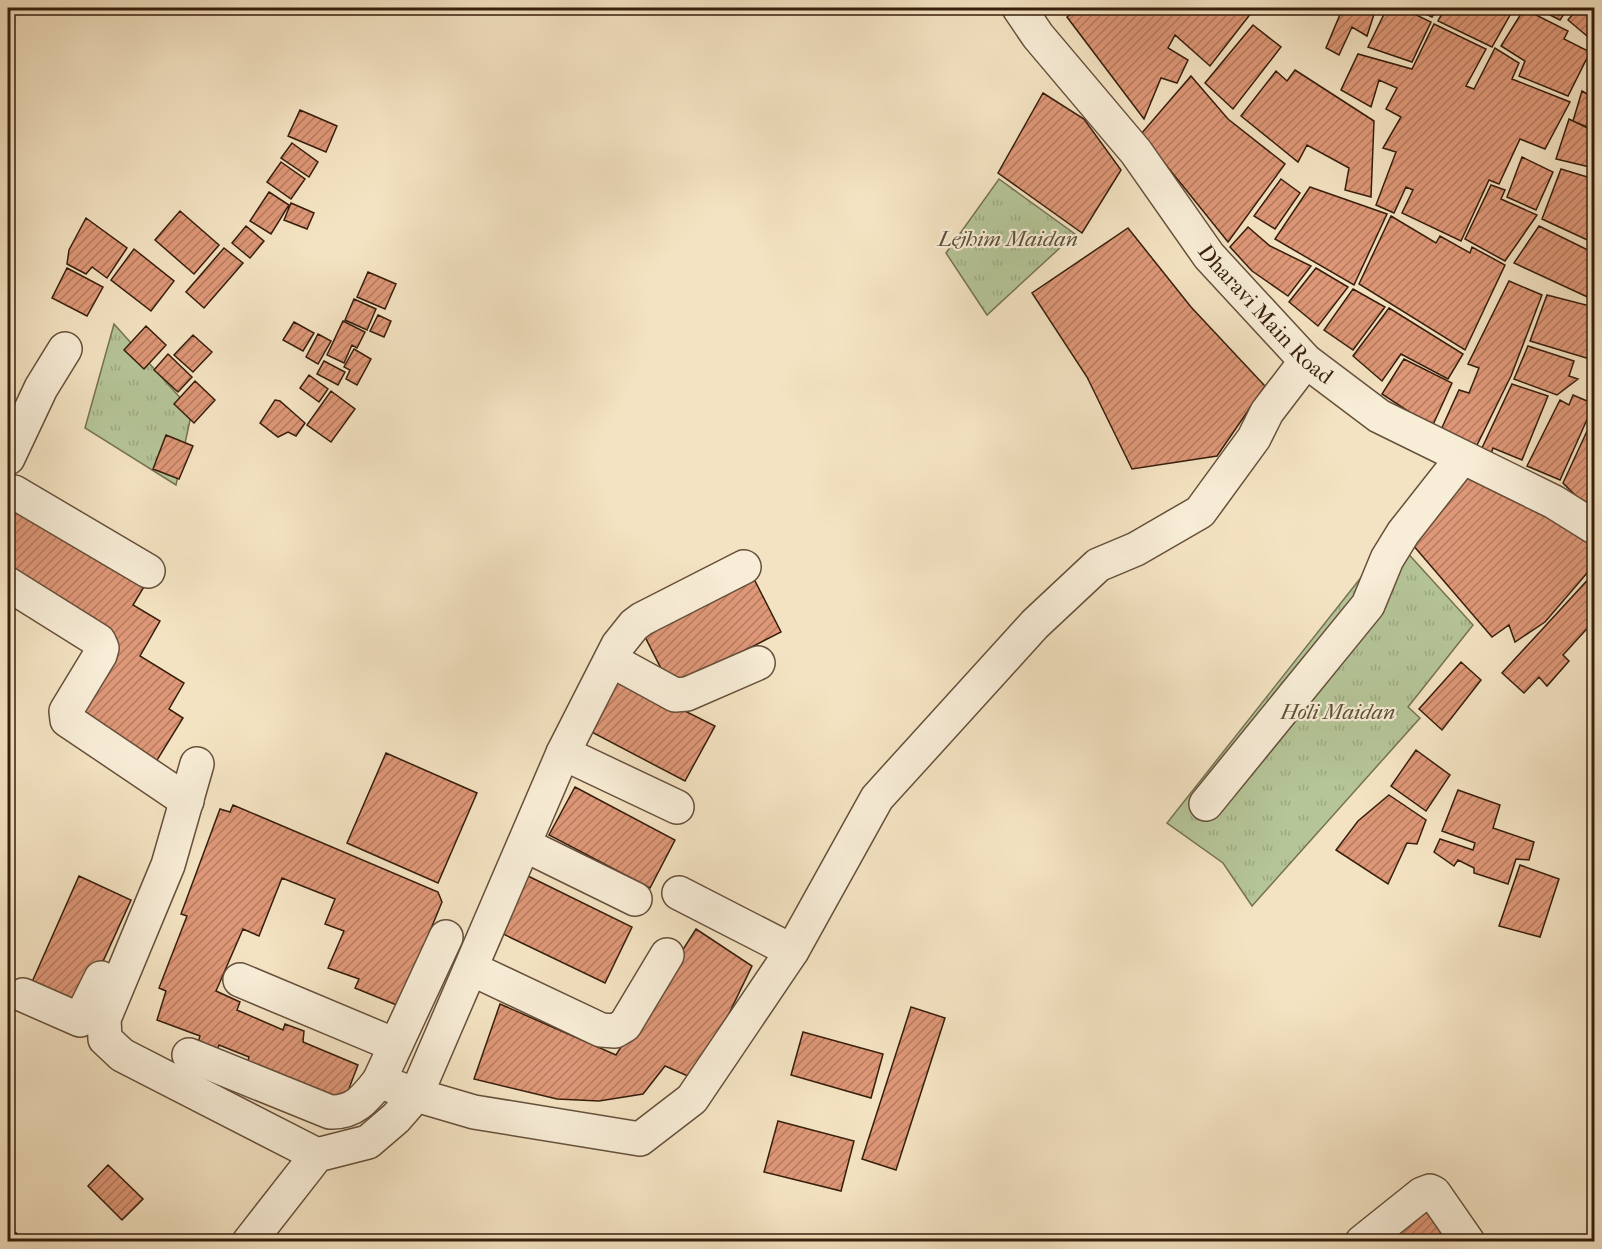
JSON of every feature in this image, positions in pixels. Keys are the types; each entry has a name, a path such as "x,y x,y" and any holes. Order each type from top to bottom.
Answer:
{"street":[{"name":"Dharavi Main Road","path":"1018,8 1038,36 1136,152 1209,256 1306,361 1379,416 1554,502 1594,527"},
{"path":"8,458 41,388 64,349"},
{"path":"379,1081 416,1095 474,1112 640,1139 692,1099 792,951 877,798 1035,624 1098,566 1136,549 1200,512 1254,438 1267,412 1306,361"},
{"path":"1206,804 1368,605 1387,559 1403,533 1462,458"},
{"path":"8,494 14,492 148,571"},
{"path":"249,1242 317,1155 368,1142 396,1118 416,1095 564,753 610,660 634,625 744,567"},
{"path":"8,584 99,641 102,648 100,655 66,711 67,720 187,801"},
{"path":"610,660 675,694 687,694 758,663"},
{"path":"564,753 676,807"},
{"path":"23,995 80,1020 103,997 168,865 197,764"},
{"path":"525,845 635,898"},
{"path":"680,893 792,951"},
{"path":"134,902 103,997 105,1039 122,1055 317,1155"},
{"path":"189,1055 330,1112 351,1109 363,1102 379,1081 446,937"},
{"path":"472,969 601,1030 615,1031 625,1025 667,954"},
{"path":"240,980 395,1045"},
{"path":"351,1109 368,1142"},
{"path":"1362,1242 1422,1194 1430,1191 1434,1193 1468,1242"}],"green space":[{"name":"Lejhim Maidan","path":"999,179 1075,234 987,315 946,253"},
{"path":"114,324 192,411 176,485 85,428"},
{"name":"Holi Maidan","path":"1393,537 1473,625 1408,707 1420,718 1252,906 1223,863 1167,823"}],"building":[{"path":"1078,8 1255,8 1210,66 1175,35 1168,48 1188,60 1177,83 1161,78 1144,119 1067,17"},
{"path":"1334,8 1364,8 1375,11 1367,36 1352,27 1339,55 1326,48 1341,12"},
{"path":"1387,8 1402,8 1431,22 1412,62 1368,47"},
{"path":"1413,8 1438,8 1432,17"},
{"path":"1445,8 1514,8 1492,47 1438,21"},
{"path":"1536,8 1568,8 1560,20"},
{"path":"1578,8 1594,8 1594,42 1568,20"},
{"path":"1524,9 1568,31 1564,39 1590,52 1568,96 1519,76 1525,61 1501,46"},
{"path":"1434,24 1486,49 1466,86 1474,89 1495,48 1519,63 1512,79 1570,102 1545,149 1520,139 1499,184 1489,180 1461,241 1402,213 1413,190 1406,187 1394,213 1376,205 1396,152 1383,148 1401,117 1386,109 1397,88 1379,80 1371,107 1341,90 1358,54 1412,69"},
{"path":"1253,25 1281,47 1233,109 1205,83"},
{"path":"1295,70 1374,121 1371,197 1345,190 1349,168 1307,145 1298,162 1241,116 1276,71 1287,81"},
{"path":"1191,76 1228,119 1285,164 1228,242 1141,134"},
{"path":"1582,91 1594,98 1594,130 1573,121"},
{"path":"1043,93 1084,119 1121,170 1082,233 998,173"},
{"path":"300,110 337,126 326,152 288,136"},
{"path":"1569,119 1594,131 1594,168 1556,159"},
{"path":"292,143 318,162 309,177 281,158"},
{"path":"1522,157 1553,172 1536,210 1507,197"},
{"path":"281,162 305,179 291,199 267,182"},
{"path":"1561,169 1594,179 1594,243 1542,219"},
{"path":"1281,179 1300,193 1275,229 1254,216"},
{"path":"1491,185 1505,190 1501,199 1537,215 1505,261 1465,239"},
{"path":"1310,187 1387,214 1354,285 1275,239"},
{"path":"269,192 289,205 271,234 250,221"},
{"path":"291,203 314,213 307,229 284,220"},
{"path":"180,211 219,245 194,274 155,240"},
{"path":"1391,216 1436,243 1440,236 1470,253 1472,247 1505,265 1465,350 1359,284"},
{"path":"86,218 127,248 107,278 92,267 86,274 67,264 69,250"},
{"path":"246,226 264,241 250,258 232,243"},
{"path":"1539,226 1594,253 1594,300 1514,263"},
{"path":"1248,227 1270,246 1311,266 1288,296 1252,271 1230,247"},
{"path":"1128,228 1191,307 1265,386 1217,456 1132,469 1087,377 1032,293"},
{"path":"224,248 243,263 204,308 186,292"},
{"path":"134,249 174,281 151,311 111,280"},
{"path":"67,268 103,287 87,316 52,298"},
{"path":"1316,268 1348,287 1318,326 1289,302"},
{"path":"368,272 396,284 385,309 357,297"},
{"path":"1509,281 1542,295 1511,376 1477,445 1440,432 1459,390 1469,393 1479,368 1468,364"},
{"path":"1353,289 1385,307 1353,350 1324,330"},
{"path":"1547,295 1594,307 1593,360 1530,341"},
{"path":"354,299 376,309 367,330 345,320"},
{"path":"1389,308 1463,354 1448,379 1401,354 1382,381 1353,356"},
{"path":"378,315 391,321 384,337 370,331"},
{"path":"343,321 365,332 357,348 352,345 344,363 327,355"},
{"path":"294,322 314,333 303,351 283,340"},
{"path":"146,326 166,345 144,369 124,350"},
{"path":"318,334 331,341 318,364 306,357"},
{"path":"193,335 212,352 193,372 174,355"},
{"path":"1528,346 1574,361 1569,376 1578,379 1557,395 1514,379"},
{"path":"354,349 371,359 357,385 346,379 350,370 344,367"},
{"path":"168,354 192,377 178,392 154,370"},
{"path":"1404,359 1452,383 1432,427 1382,394"},
{"path":"324,361 345,372 338,385 317,374"},
{"path":"309,375 328,389 319,402 300,388"},
{"path":"195,381 215,400 194,423 174,404"},
{"path":"1512,384 1548,396 1522,460 1493,448 1491,454 1481,450"},
{"path":"331,391 355,409 331,442 307,425"},
{"path":"1573,395 1594,404 1560,480 1527,466 1560,400 1569,405"},
{"path":"275,400 280,401 305,423 296,436 288,432 278,437 260,423"},
{"path":"1594,416 1594,504 1591,511 1563,483"},
{"path":"166,435 193,446 179,479 153,469"},
{"path":"1461,468 1594,542 1594,565 1545,622 1515,642 1509,625 1492,637 1406,537"},
{"path":"8,504 148,580 133,605 160,621 140,656 184,683 169,709 183,718 154,765 69,713 113,641 8,577"},
{"path":"751,573 781,632 671,688 640,627"},
{"path":"1594,573 1594,621 1563,655 1569,661 1547,686 1539,677 1524,693 1502,673"},
{"path":"1461,662 1481,680 1442,730 1419,709"},
{"path":"613,675 715,726 685,781 584,728"},
{"path":"1416,750 1450,775 1426,811 1391,786"},
{"path":"386,753 477,793 438,883 347,843"},
{"path":"575,787 675,840 650,888 549,835"},
{"path":"1458,790 1500,805 1493,828 1534,842 1529,860 1516,859 1508,884 1474,873 1474,868 1458,860 1454,866 1434,852 1440,839 1473,850 1475,843 1442,831"},
{"path":"1389,795 1426,820 1417,844 1407,843 1388,884 1336,850 1358,821"},
{"path":"233,805 438,892 442,902 399,1006 355,988 359,979 328,968 344,931 325,924 335,899 282,878 259,936 243,929 216,991 240,1002 237,1010 283,1030 285,1024 304,1031 303,1042 358,1065 348,1091 332,1097 323,1091 319,1097 247,1064 249,1057 219,1045 216,1053 197,1046 200,1036 157,1020 166,991 159,988 187,916 181,914 220,809 230,812"},
{"path":"1520,865 1559,879 1540,937 1499,926"},
{"path":"526,875 632,927 605,983 499,932"},
{"path":"79,876 131,900 79,1014 28,991"},
{"path":"696,929 752,966 697,1080 665,1066 643,1094 599,1101 557,1099 474,1079 500,1004 616,1055"},
{"path":"911,1007 945,1018 896,1170 862,1159"},
{"path":"803,1032 883,1054 871,1098 791,1075"},
{"path":"778,1121 854,1141 841,1191 764,1172"},
{"path":"108,1165 143,1199 122,1220 88,1186"},
{"path":"1428,1201 1459,1242 1375,1242"},
{"path":"8,1227 27,1241 27,1242 8,1242"}]}
